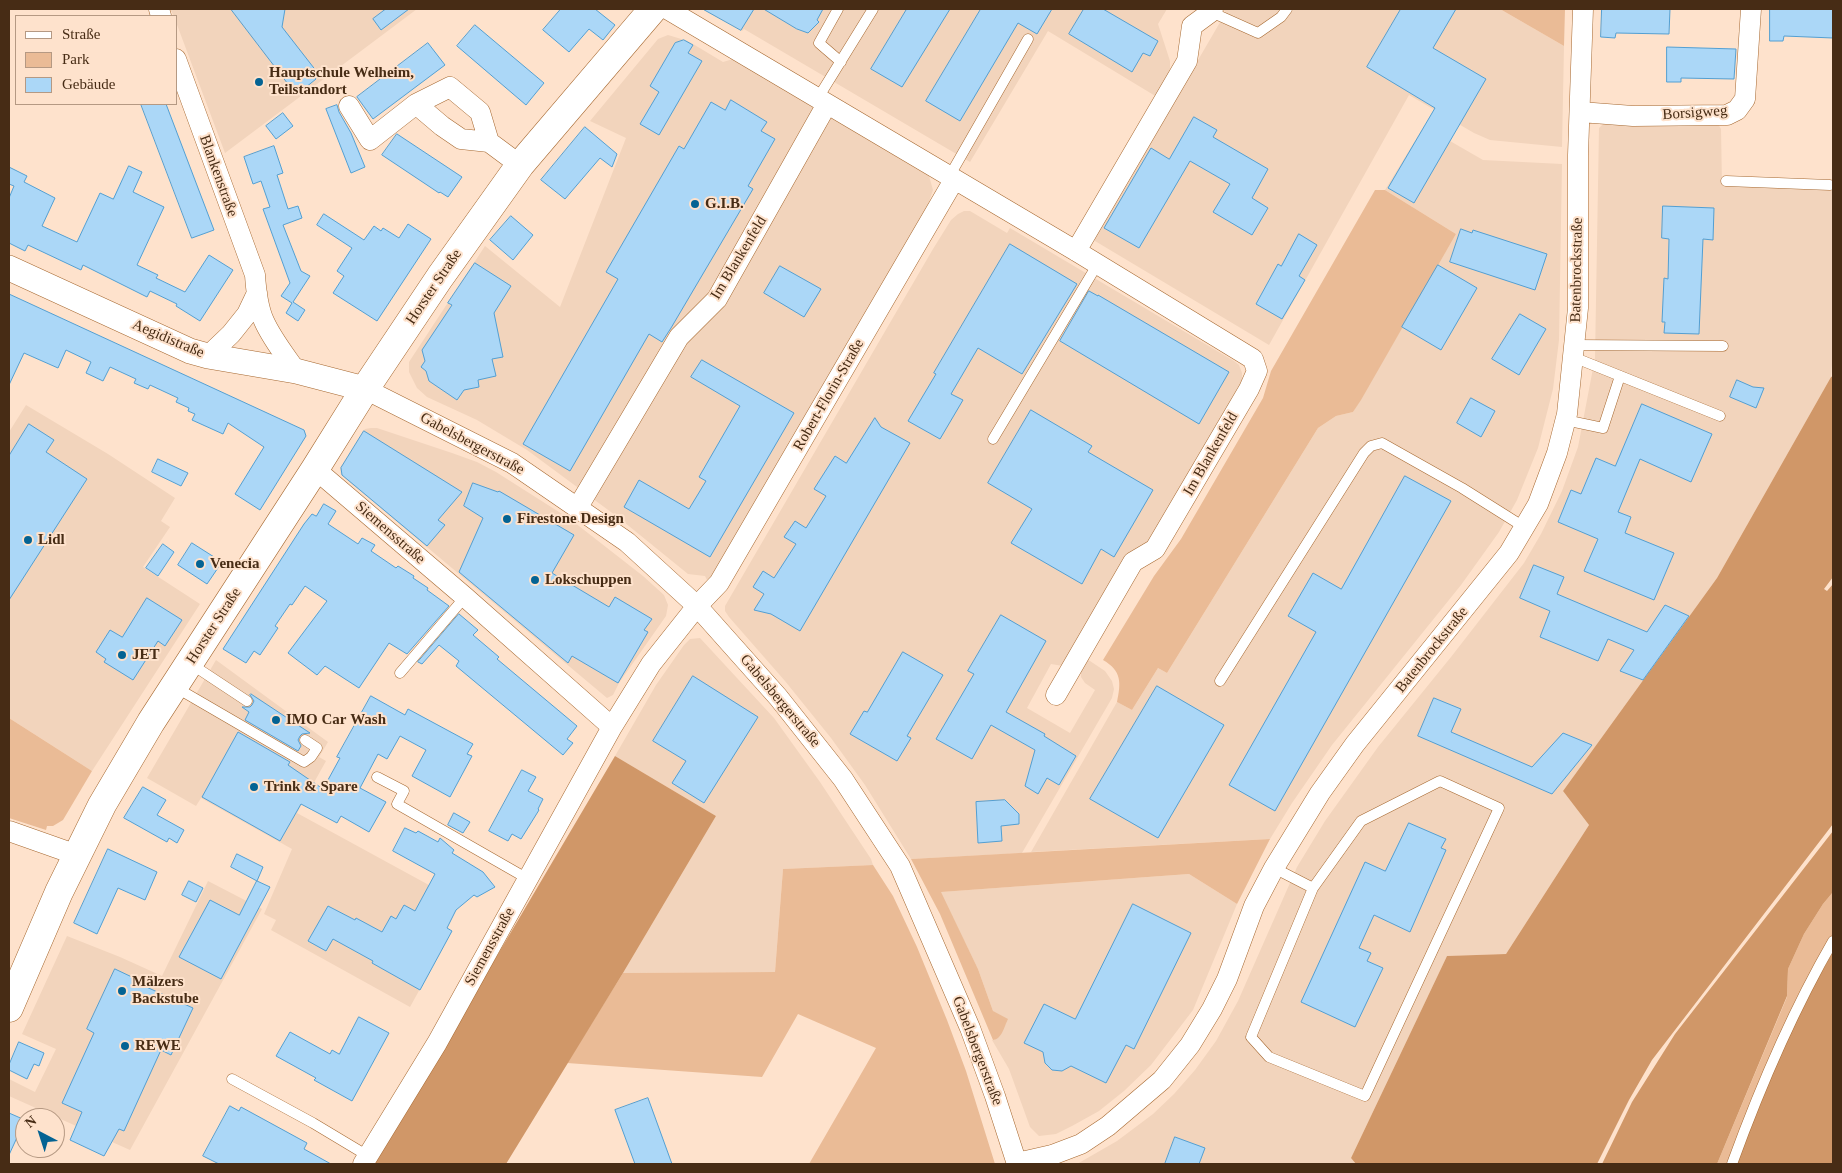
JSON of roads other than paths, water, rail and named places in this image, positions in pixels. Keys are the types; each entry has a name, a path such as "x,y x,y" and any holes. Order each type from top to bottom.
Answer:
{"main road":[{"name":"Horster Straße","path":"9,1008 77,855 102,806 174,686 365,389 440,277 520,165 654,10"}],"street":[{"name":"Batenbrockstraße","path":"1017,1164 1052,1155 1081,1144 1108,1126 1162,1080 1190,1045 1212,1009 1227,978 1254,906 1274,868 1320,793 1355,744 1509,553 1538,504 1557,453 1565,420 1578,308 1583,9"},
{"name":"Borsigweg","path":"1580,112 1633,116 1727,114 1737,110 1745,99 1751,9"},
{"name":"Im Blankenfeld","path":"654,10 822,101 951,179 1076,251 1253,359 1258,371 1249,389 1156,549 1133,562 1056,695"},
{"path":"1076,251 1187,61 1192,26 1212,11"},
{"name":"Blankenstraße","path":"178,64 255,275 263,320 276,343 296,371"},
{"path":"349,106 370,140 416,104 450,87 480,112 489,142"},
{"name":"Im Blankenfeld","path":"578,507 680,336 717,298 822,101"},
{"path":"416,104 442,126 462,139 489,142 520,165"},
{"name":"Robert-Florin-Straße","path":"697,606 719,582 837,384 951,179"},
{"name":"Aegidistraße","path":"9,268 190,351 208,356 296,371 365,389"},
{"path":"208,356 231,334 247,314 257,293"},
{"name":"Gabelsbergerstraße","path":"365,389 512,463 627,542 697,606 778,697 843,779 900,866 970,1028 1017,1164"},
{"name":"Siemensstraße","path":"315,469 465,597 612,727"},
{"name":"Siemensstraße","path":"366,1160 438,1043 612,727 651,664 697,606"},
{"path":"9,831 77,855"}],"lane":[{"path":"838,9 819,43 841,62"},
{"path":"822,101 841,62 873,9"},
{"path":"1212,11 1258,33 1281,17 1287,9"},
{"path":"951,179 1028,39"},
{"path":"1726,181 1830,185"},
{"path":"993,439 1097,265"},
{"path":"1573,351 1723,346"},
{"path":"1573,351 1620,376 1720,416"},
{"path":"1565,420 1603,428 1620,376"},
{"path":"1220,681 1364,453 1376,443 1382,443 1462,488 1524,527"},
{"path":"400,673 465,597"},
{"path":"190,663 246,700"},
{"path":"174,686 304,762 311,757 317,748 305,740"},
{"path":"377,777 404,791 397,804 528,879"},
{"path":"1440,781 1499,808 1366,1096 1269,1057 1251,1037 1313,888 1361,821 1440,781"},
{"path":"1274,868 1313,888"},
{"path":"1732,1164 1746,1124 1787,1030 1813,976 1833,941"},
{"path":"232,1079 366,1160"}],"place":[{"name":"Hauptschule Welheim, Teilstandort","path":"259,82"},
{"name":"G.I.B.","path":"695,204"},
{"name":"Firestone Design","path":"507,519"},
{"name":"Lidl","path":"28,540"},
{"name":"Venecia","path":"200,564"},
{"name":"Lokschuppen","path":"535,580"},
{"name":"JET","path":"122,655"},
{"name":"IMO Car Wash","path":"276,720"},
{"name":"Trink & Spare","path":"254,787"},
{"name":"Mälzers Backstube","path":"122,991"},
{"name":"REWE","path":"125,1046"}]}
